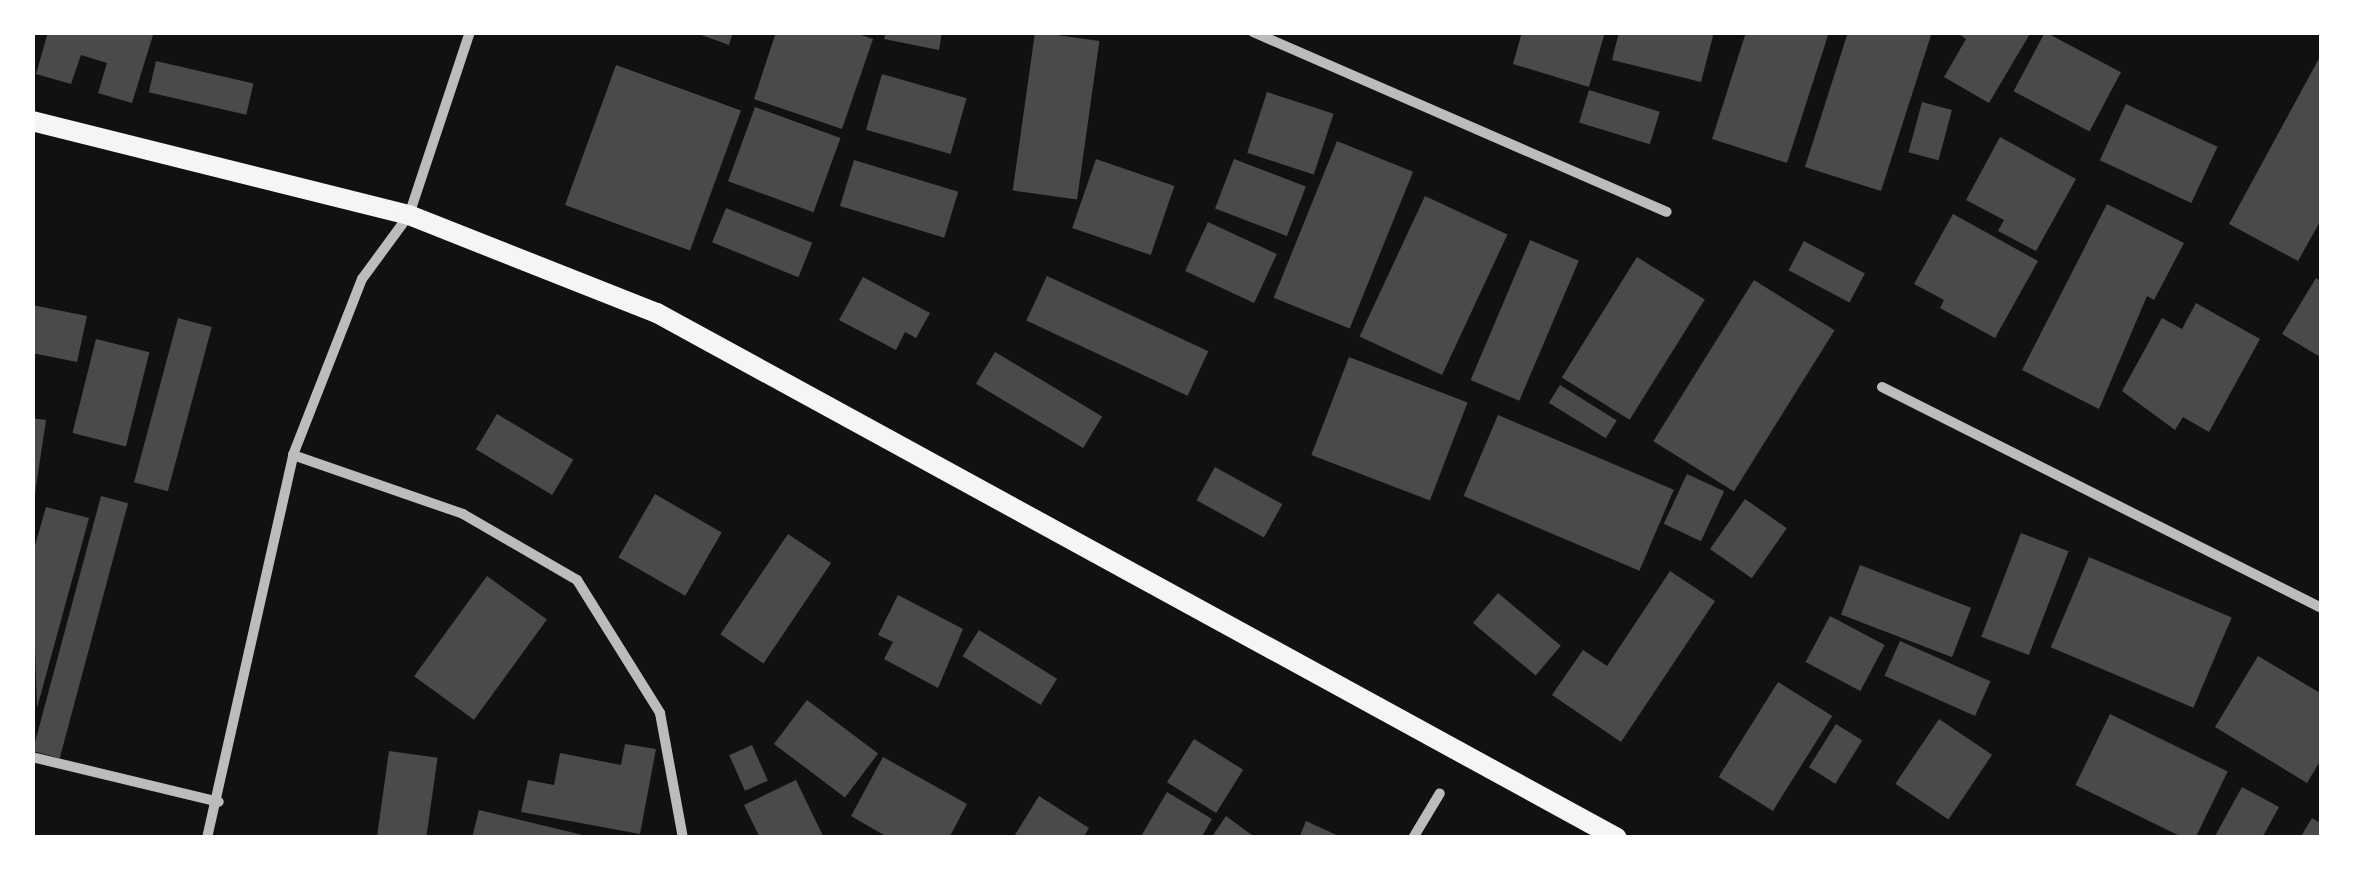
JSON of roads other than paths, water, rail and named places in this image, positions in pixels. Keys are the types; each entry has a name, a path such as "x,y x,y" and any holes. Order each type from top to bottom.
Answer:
{"main road":[{"path":"32,121 409,215 657,313 1617,838"}],"street":[{"path":"207,838 219,802 292,455 362,280 409,215 470,32"},
{"path":"1253,32 1667,212"},
{"path":"1882,387 2322,608"},
{"path":"292,455 463,514 577,580 660,713 683,838"},
{"path":"32,757 219,802"},
{"path":"1413,838 1440,793"}]}
